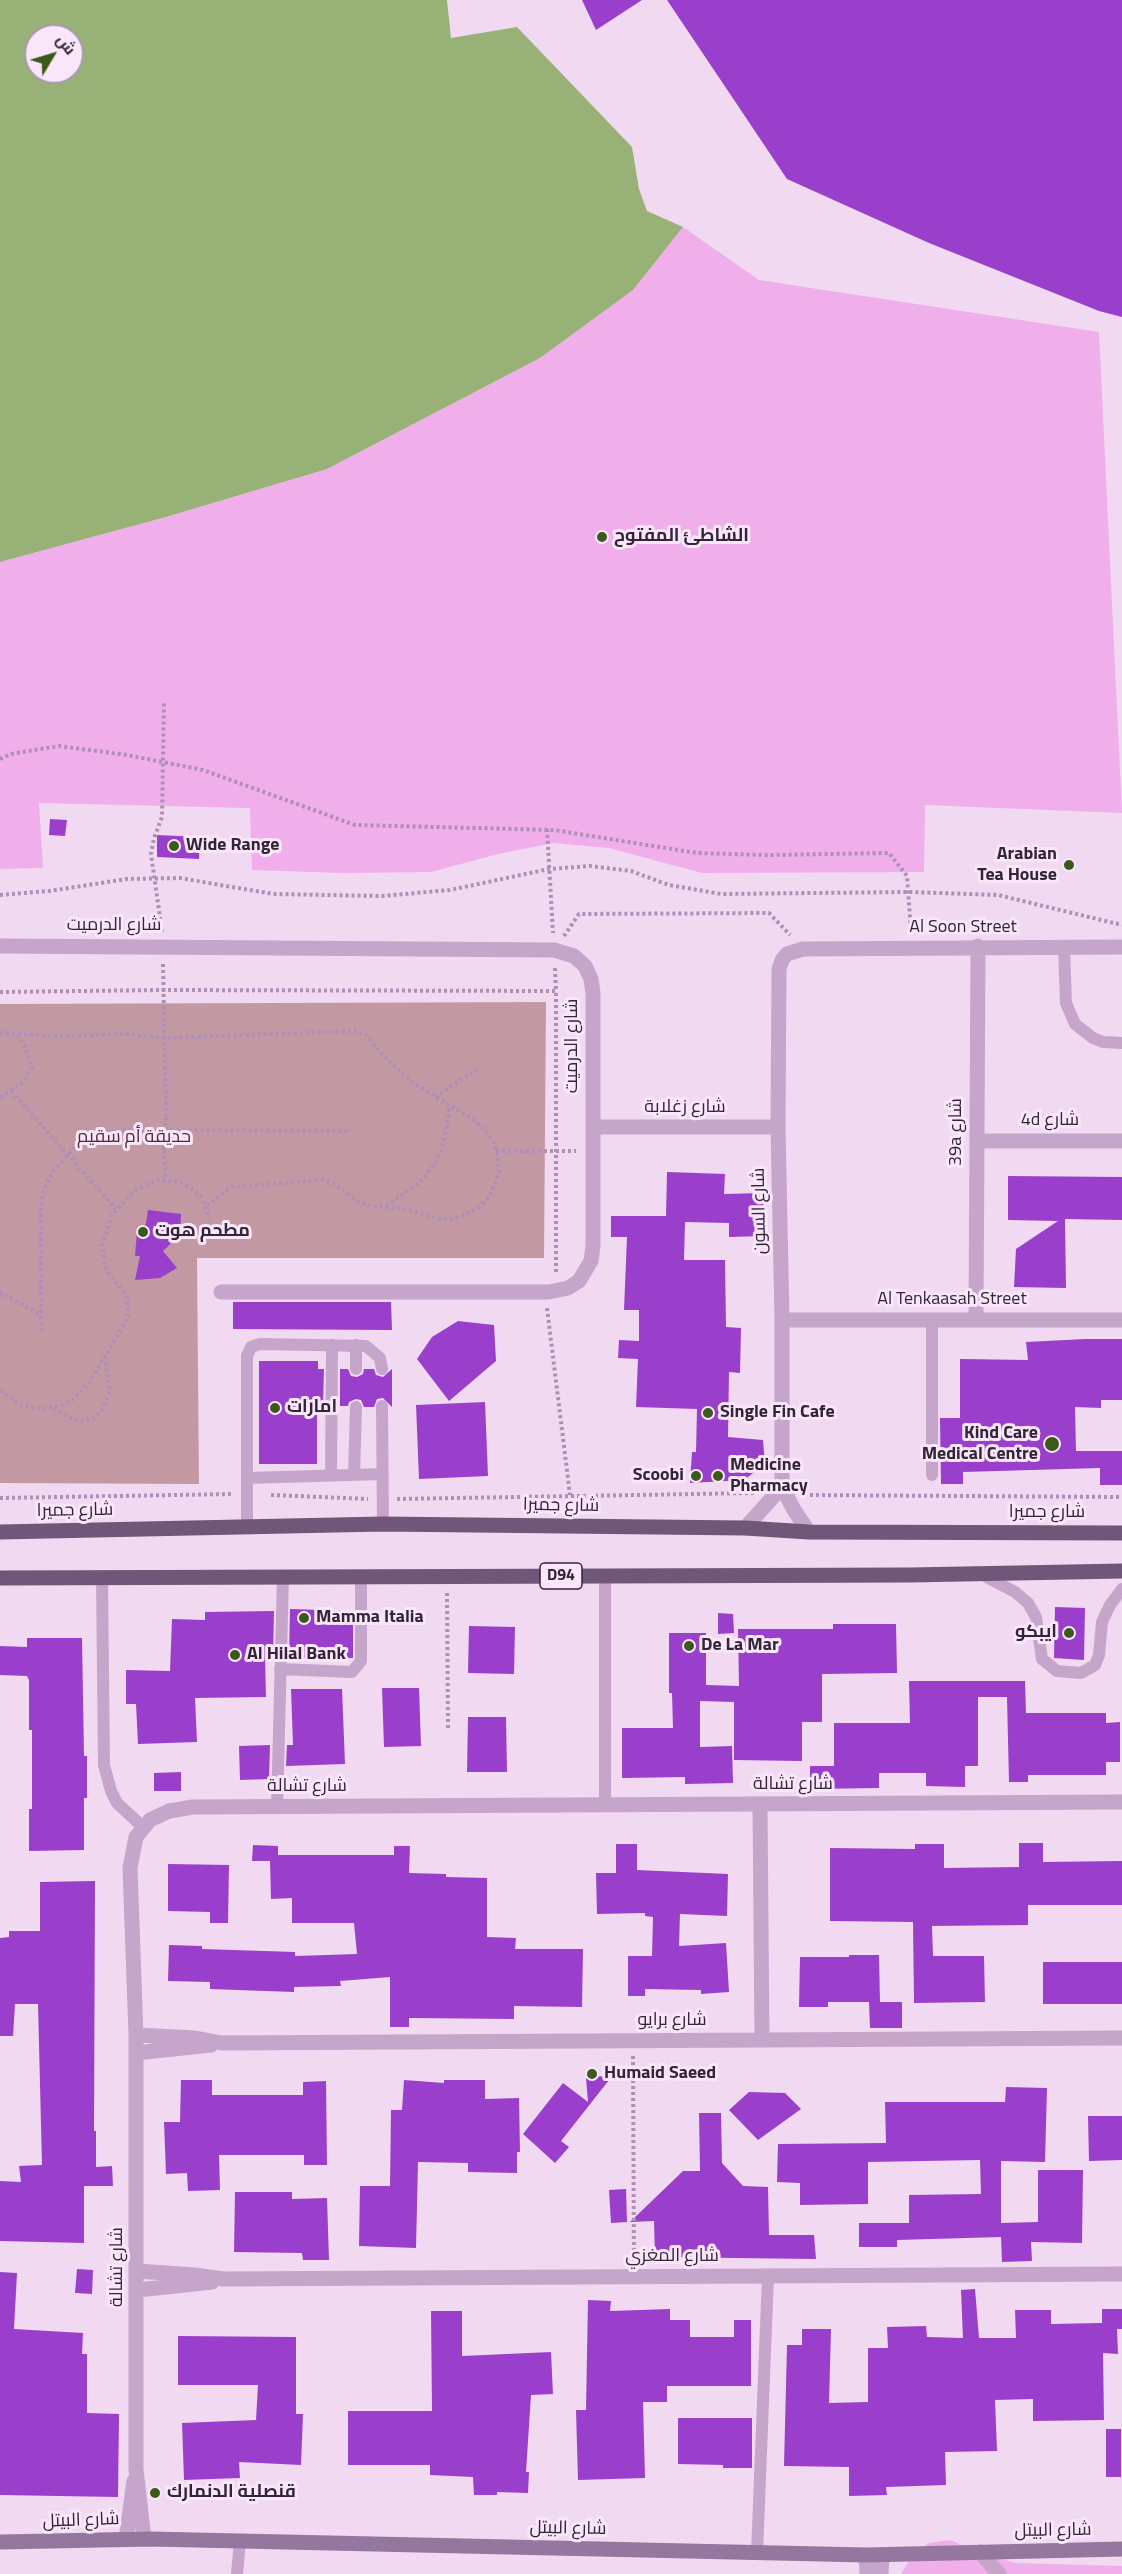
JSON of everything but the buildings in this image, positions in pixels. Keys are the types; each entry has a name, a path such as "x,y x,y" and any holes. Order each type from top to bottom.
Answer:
{"main road":[{"name":"شارع جميرا","path":"0,1532 383,1524 745,1528 809,1532 1122,1533"},
{"name":"D94","path":"0,1578 910,1575 1122,1571"}],"street":[{"name":"شارع الدرميت","path":"0,946 554,950 574,956 585,966 591,979 593,993 591,1261 579,1281 556,1292 220,1292"},
{"name":"39a شارع","path":"976,1319 978,946"},
{"name":"Al Soon Street","path":"803,948 1122,947"},
{"name":"شارع السون","path":"783,1491 778,1127 779,969 787,954 803,948"},
{"name":"شارع زغلابة","path":"593,1127 778,1127"},
{"name":"4d شارع","path":"977,1141 1122,1141"},
{"name":"Al Tenkaasah Street","path":"782,1320 1122,1320"},
{"path":"745,1528 783,1491 809,1532"},
{"name":"شارع تشالة","path":"144,2539 136,2469 138,2290 136,2035 130,1868 133,1848 142,1827 159,1815 181,1808 1122,1802"},
{"path":"760,1804 762,2040"},
{"name":"شارع برايو","path":"136,2035 195,2038 222,2043"},
{"name":"شارع برايو","path":"136,2053 222,2043 1122,2038"},
{"name":"شارع المغزي","path":"137,2271 195,2274 223,2279"},
{"name":"شارع المغزي","path":"138,2290 223,2279 1122,2274"},
{"name":"شارع تشالة","path":"126,2539 130,2497 136,2469"},
{"name":"شارع البيتل","path":"4,2543 144,2539 866,2555 1122,2549"},
{"path":"980,2552 999,2574"},
{"path":"866,2555 867,2574"},
{"path":"881,2574 882,2555"}],"lane":[{"path":"1064,947 1066,1003 1075,1024 1093,1038 1103,1042 1122,1042"},
{"path":"932,1319 932,1475"},
{"path":"247,1527 248,1351 260,1344 356,1345 372,1348 380,1358 382,1369"},
{"path":"331,1475 332,1345"},
{"path":"356,1345 356,1369"},
{"path":"354,1475 356,1407"},
{"path":"382,1407 383,1524"},
{"path":"247,1478 383,1474"},
{"path":"978,1572 1015,1592 1028,1603 1036,1617 1042,1659 1057,1671 1081,1673 1095,1665 1099,1655 1102,1622 1110,1605 1122,1589"},
{"path":"604,1805 605,1576"},
{"path":"277,1807 283,1577"},
{"path":"280,1669 352,1672 361,1661 361,1577"},
{"path":"102,1578 104,1765 117,1803 142,1827"},
{"path":"757,2553 768,2276"},
{"path":"237,2574 240,2541"}],"path":[{"path":"164,701 162,817 151,845 163,946 166,1180"},
{"path":"0,759 11,754 59,746 127,755 203,770 355,825 547,829 698,853 766,855 889,853 908,876 911,947"},
{"path":"547,829 556,991 556,1292 547,1305 570,1495"},
{"path":"0,895 49,891 99,882 156,878 205,880 273,894 382,896 483,885 549,869 580,866 611,867 631,871 669,885 721,894 910,892 1007,896 1122,925"},
{"path":"554,950 579,914 769,913 803,948"},
{"path":"0,992 556,991"},
{"path":"0,1033 57,1036 127,1034 165,1038 355,1031 366,1035 397,1069 435,1097 475,1121 486,1131 496,1151 499,1172 495,1185 483,1203 465,1215 440,1219 386,1206 371,1206 357,1202 334,1184 309,1179 285,1184 232,1187 206,1206"},
{"path":"0,1096 22,1083 32,1068 25,1045 16,1034"},
{"path":"435,1097 480,1067"},
{"path":"11,1091 116,1209"},
{"path":"386,1206 420,1182 437,1161 443,1145 450,1107"},
{"path":"41,1331 41,1204 48,1180 66,1154 92,1138 124,1130 351,1131"},
{"path":"496,1151 592,1150"},
{"path":"0,1391 22,1406 43,1409 63,1405 80,1393 129,1313 126,1295 106,1270 102,1254 104,1235 116,1209 141,1186 149,1182 166,1180 179,1182 194,1190 206,1206 210,1219"},
{"path":"0,1295 2,1293 41,1315"},
{"path":"53,1408 74,1420 84,1421 94,1418 102,1411 110,1391 104,1357"},
{"path":"783,1491 1122,1497"},
{"path":"447,1577 448,1728"},
{"path":"632,2041 634,2277"}],"green space":[{"name":"حديقة أم سقيم","path":"546,1002 544,1258 197,1258 199,1484 0,1483 0,1004"}],"sand":[{"name":"الشاطئ المفتوح","path":"683,227 759,280 1099,332 1122,813 925,805 924,872 702,873 609,848 553,843 498,854 431,872 342,873 252,870 250,808 39,803 43,868 0,869 0,562 166,517 327,469 540,358 633,290"},
{"path":"950,2540 983,2554 1016,2563 1122,2566 1122,2574 901,2574 912,2556 929,2543"}],"shaded area":[{"path":"0,0 447,0 451,38 517,27 632,147 639,189 647,211 683,227 633,290 540,358 327,469 166,517 0,562"}],"place":[{"name":"الشاطئ المفتوح","path":"602,537"},
{"name":"Wide Range","path":"174,846"},
{"name":"Arabian Tea House","path":"1069,865"},
{"name":"مطحم هوت","path":"143,1232"},
{"name":"امارات","path":"275,1408"},
{"name":"Single Fin Cafe","path":"708,1413"},
{"name":"Kind Care Medical Centre","path":"1052,1444"},
{"name":"Scoobi","path":"696,1476"},
{"name":"Medicine Pharmacy","path":"718,1476"},
{"name":"Mamma Italia","path":"304,1618"},
{"name":"ايبكو","path":"1069,1633"},
{"name":"De La Mar","path":"689,1646"},
{"name":"Al Hilal Bank","path":"235,1655"},
{"name":"Humaid Saeed","path":"592,2074"},
{"name":"قنصلية الدنمارك","path":"155,2493"}]}
